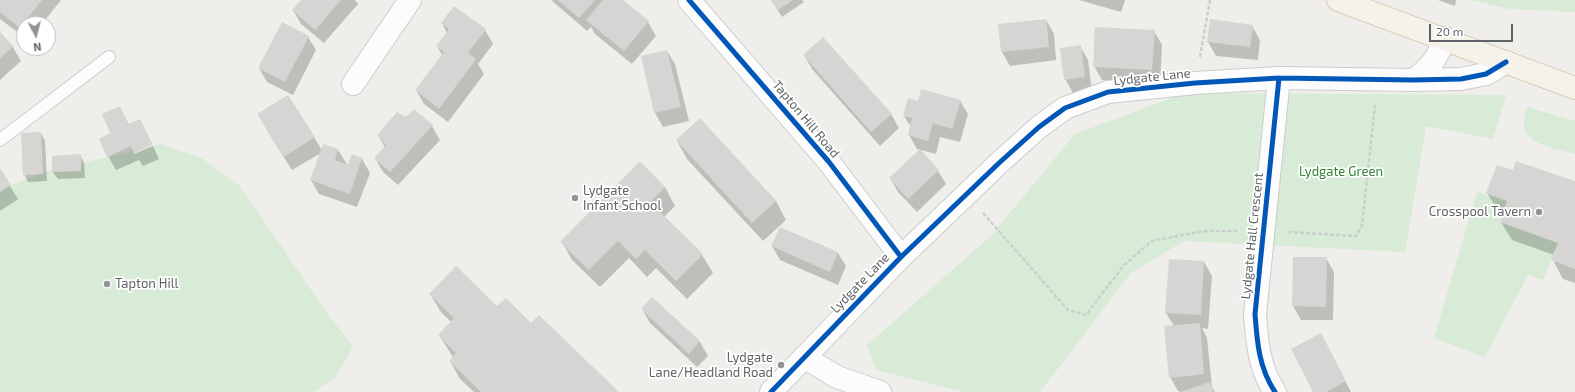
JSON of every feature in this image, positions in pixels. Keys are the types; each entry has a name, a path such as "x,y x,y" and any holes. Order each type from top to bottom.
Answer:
{"main road":[{"path":"1338,0 1445,38 1575,88"}],"street":[{"path":"353,84 410,0"},
{"name":"Tapton Hill Road","path":"697,3 829,162 901,257"},
{"path":"1414,80 1428,71 1439,54 1445,38"},
{"name":"Lydgate Lane","path":"770,392 901,257 999,163 1039,127 1065,108 1108,92 1195,83 1279,78 1414,80 1461,79 1486,74 1506,62"},
{"name":"Lydgate Hall Crescent","path":"1275,392 1268,381 1258,352 1255,314 1279,78"},
{"path":"804,357 840,385 880,392"}],"lane":[{"path":"0,140 109,57"}],"path":[{"path":"1195,83 1210,0"},
{"path":"967,195 1068,310 1086,315 1124,265 1152,241 1204,231 1263,231 1356,236 1362,226 1378,79"}],"green space":[{"path":"1470,0 1575,0 1575,12 1509,9"},
{"name":"Lydgate Green","path":"1185,93 1506,95 1493,139 1426,126 1405,252 1184,241 1131,273 1040,392 965,392 876,370 867,345 991,236 1075,134"},
{"path":"1527,107 1575,121 1575,154 1544,146 1531,138 1526,132 1524,125"},
{"path":"162,144 203,159 240,186 329,316 353,346 336,377 314,392 0,392 0,168 11,185 45,172"},
{"path":"1477,192 1507,201 1500,222 1558,243 1543,280 1528,275 1485,357 1434,338"}],"building":[{"path":"0,0 42,0 29,16 16,16 16,25 0,12"},
{"path":"301,0 341,0 315,30 292,10"},
{"path":"558,0 595,0 579,18"},
{"path":"603,0 623,0 649,21 624,51 586,20"},
{"path":"771,0 793,0 778,10"},
{"path":"454,6 486,29 468,53 476,59 439,109 415,90 444,52 436,46 449,29 441,23"},
{"path":"1046,19 1049,47 1001,52 998,24"},
{"path":"1210,19 1253,25 1250,47 1207,42"},
{"path":"282,22 309,36 285,82 258,68"},
{"path":"1095,27 1155,30 1152,70 1093,67"},
{"path":"0,32 13,46 0,59"},
{"path":"823,37 892,114 871,132 803,55"},
{"path":"1081,45 1085,77 1064,80 1060,48"},
{"path":"667,50 681,107 654,113 641,56"},
{"path":"921,89 961,100 952,129 933,123 928,141 908,135 912,118 903,116 908,98 918,101"},
{"path":"288,95 315,137 284,157 257,114"},
{"path":"120,106 128,124 140,119 152,145 134,153 131,146 107,157 99,139 110,133 102,114"},
{"path":"414,109 433,125 390,172 374,158 386,145 377,135 397,112 406,117"},
{"path":"700,118 776,201 752,223 676,140"},
{"path":"41,132 43,174 23,175 21,133"},
{"path":"323,144 338,149 335,160 348,165 352,154 362,158 350,194 310,180"},
{"path":"920,149 939,170 908,199 889,178"},
{"path":"81,154 81,171 52,172 52,156"},
{"path":"640,161 665,187 650,202 703,254 676,281 645,250 636,259 618,241 589,270 560,242"},
{"name":"Crosspool Tavern","path":"1516,161 1575,181 1575,269 1551,260 1558,243 1500,222 1507,201 1486,193 1497,165 1513,170"},
{"path":"0,168 11,185 0,192"},
{"path":"780,227 838,252 830,272 771,246"},
{"path":"1293,257 1327,257 1326,307 1292,306"},
{"path":"1169,259 1204,261 1201,315 1165,313"},
{"path":"456,266 497,306 506,298 531,323 539,315 619,392 481,392 449,361 456,353 438,335 454,318 429,294"},
{"path":"652,297 700,341 689,354 641,309"},
{"path":"1200,323 1204,374 1169,378 1164,326"},
{"path":"1321,333 1346,381 1326,392 1313,392 1291,349"},
{"path":"1210,382 1213,392 1180,392"}],"cycle path":[{"path":"689,0 829,162 901,257"},
{"path":"771,392 901,257 999,163 1039,127 1065,108 1108,92 1195,83 1279,78 1413,80 1461,79 1486,74 1506,62"},
{"path":"1275,392 1265,374 1262,364 1258,345 1255,314 1279,78"}],"place":[{"name":"Lydgate Infant School","path":"575,198"},
{"name":"Crosspool Tavern","path":"1539,212"},
{"name":"Tapton Hill","path":"107,284"},
{"name":"Lydgate Lane/Headland Road","path":"781,365"}]}
